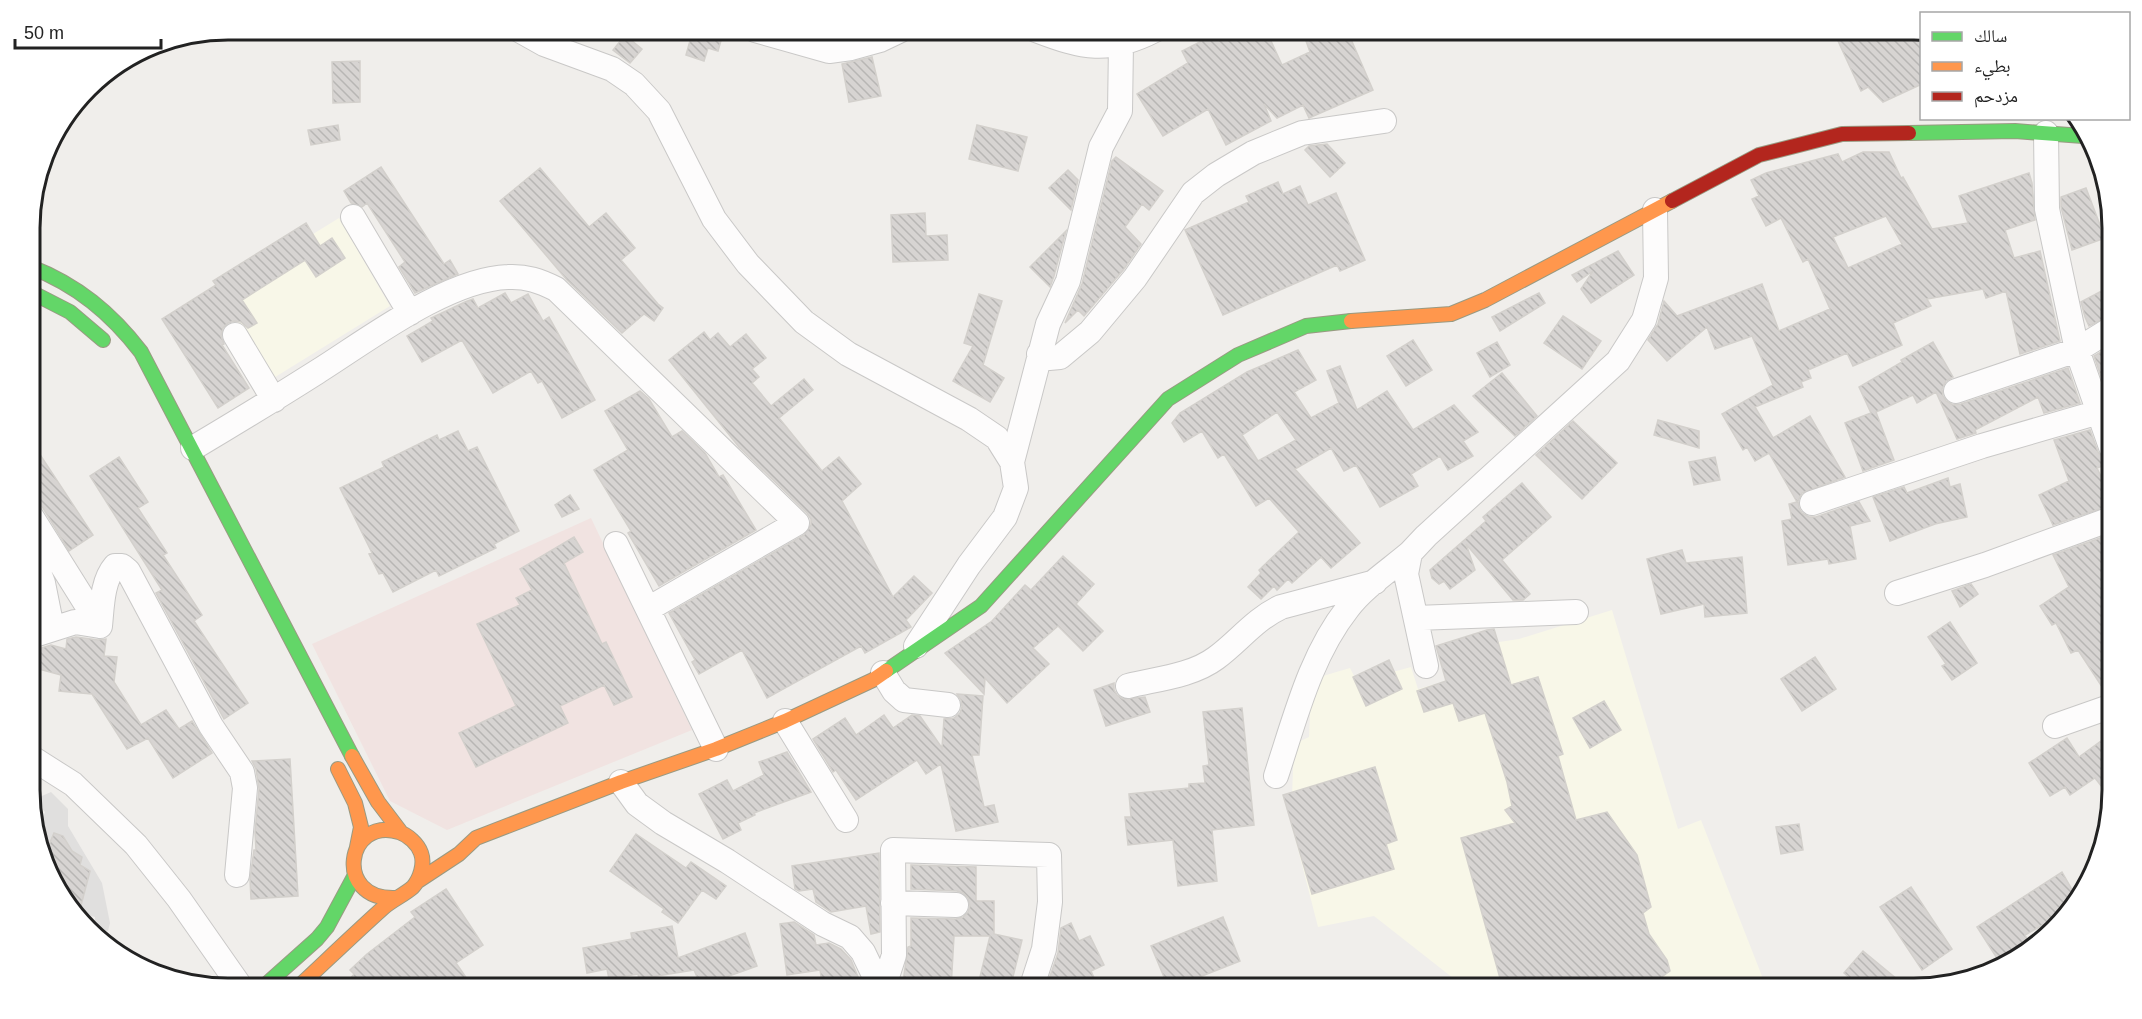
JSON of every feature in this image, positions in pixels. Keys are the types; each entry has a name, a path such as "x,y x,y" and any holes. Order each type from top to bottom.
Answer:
{"street":[{"path":"1063,41 1094,46 1121,45 1131,40"},
{"path":"538,41 612,69 634,84 659,111 714,219 748,264 804,322 848,354 969,419 997,438 1012,462"},
{"path":"793,41 829,51 851,48 874,41"},
{"path":"912,654 952,590 1005,517 1016,488 1012,462 1039,354 1048,324 1068,281 1101,147 1120,111 1121,45"},
{"path":"1039,354 1049,358 1060,357 1090,332 1135,278 1193,193 1216,175 1253,153 1302,133 1384,121"},
{"path":"355,875 366,891 385,898 404,894 417,881 459,854 476,838 621,782 716,749 785,721 873,680 981,606 1074,506 1168,399 1238,355 1306,326 1387,317 1451,314 1485,300 1759,155 1842,135 2015,131 2077,135"},
{"path":"2046,133 2047,210 2077,350 2102,421"},
{"path":"1276,776 1306,686 1328,638 1349,606 1410,553 1618,361 1644,320 1656,278 1655,210"},
{"path":"353,218 410,313"},
{"path":"41,271 79,290 113,318 141,352 193,448 201,477 363,777 378,802 416,843 421,852 422,872 417,881"},
{"path":"193,448 274,400 410,313 447,293 507,276 533,278 556,289 797,523 648,609"},
{"path":"41,297 70,312 88,326 112,351"},
{"path":"235,335 274,400"},
{"path":"1956,391 2077,350 2102,335"},
{"path":"1812,503 1982,446 2099,412"},
{"path":"1897,593 1985,565 2102,522"},
{"path":"40,531 100,626"},
{"path":"616,544 716,749"},
{"path":"1410,553 1406,574 1426,666"},
{"path":"100,626 109,572 115,566 122,566 128,571 211,726 242,772 245,788 237,875"},
{"path":"40,576 43,583 41,632 75,622 100,626"},
{"path":"1128,686 1199,668 1216,659 1267,614 1281,607 1375,582"},
{"path":"1416,618 1576,612"},
{"path":"884,673 894,691 904,700 948,705"},
{"path":"2055,726 2102,710"},
{"path":"785,721 846,820"},
{"path":"273,978 317,939 327,927 355,875 354,856 361,827 355,803 333,759"},
{"path":"40,763 73,784 136,845 185,908 234,978"},
{"path":"621,782 637,804 663,823 727,861 823,924 850,937 863,952 875,978"},
{"path":"357,847 371,832 381,829 429,837"},
{"path":"455,837 476,838"},
{"path":"887,978 894,955 892,850 1049,855 1050,902 1044,950 1035,978"},
{"path":"308,978 395,897"},
{"path":"893,903 956,905"}],"shaded area":[{"path":"339,218 390,306 272,379 219,292"},
{"path":"591,518 692,730 447,830 390,801 312,644"},
{"path":"1612,610 1678,829 1701,820 1763,978 1453,978 1374,916 1318,927 1291,822 1294,744 1309,737 1311,692 1316,678 1350,668 1357,682 1411,667 1418,689 1446,681 1439,651 1519,639"},
{"path":"51,792 68,809 68,826 102,883 110,923 108,931 102,930 95,924 95,917 88,915 66,885 47,839 43,818 45,812 41,807 40,797"}],"building":[{"path":"1203,40 1271,40 1282,65 1310,52 1307,40 1351,40 1373,90 1309,118 1303,105 1277,118 1264,104 1271,121 1226,145 1208,109 1163,136 1137,94 1188,63 1182,51"},
{"path":"1838,40 1920,40 1920,85 1883,102 1868,87 1861,91"},
{"path":"620,41 632,41 642,49 630,63 613,50"},
{"path":"690,41 721,41 718,51 708,48 704,61 686,55"},
{"path":"872,57 881,96 849,102 842,64"},
{"path":"360,61 360,102 333,103 332,62"},
{"path":"338,125 340,140 311,145 308,130"},
{"path":"977,125 1027,137 1018,171 969,159"},
{"path":"1327,144 1345,163 1330,177 1305,150 1309,146"},
{"path":"1863,152 1889,152 1901,178 1903,177 1932,229 1968,223 1959,196 2029,173 2035,220 2005,230 2014,258 2040,251 2060,341 2020,354 2006,291 1986,298 1983,289 1927,299 1931,306 1893,323 1902,345 1853,366 1847,353 1808,370 1811,378 1801,382 1803,387 1755,407 1773,438 1810,416 1845,477 1802,493 1798,501 1802,513 1809,517 1816,517 1859,502 1870,521 1850,526 1856,559 1829,564 1828,559 1788,565 1782,521 1792,519 1789,504 1797,502 1769,453 1755,461 1747,447 1743,450 1722,414 1773,385 1752,336 1715,349 1707,327 1667,361 1648,340 1658,324 1664,301 1677,316 1762,284 1779,331 1830,309 1808,259 1803,262 1781,218 1766,226 1752,199 1759,196 1751,180 1766,173 1838,154 1842,162","holes":["1886,216 1902,244 1848,268 1833,237"]},
{"path":"1116,157 1163,191 1149,210 1142,204 1125,227 1141,244 1124,269 1084,316 1078,310 1065,323 1082,284 1112,161"},
{"path":"381,167 444,264 450,260 458,274 415,293 399,267 405,262 367,203 362,207 351,203 344,191"},
{"path":"540,168 589,227 606,213 635,248 621,260 663,308 654,321 644,314 622,333 567,280 500,201"},
{"path":"1068,170 1078,180 1071,210 1049,188"},
{"path":"1278,182 1283,194 1300,186 1308,205 1336,193 1365,260 1340,271 1337,265 1223,315 1185,230 1249,202 1246,196"},
{"path":"2086,188 2102,230 2102,239 2072,250 2061,207 2061,197"},
{"path":"925,213 926,236 947,235 948,260 893,262 891,215"},
{"path":"306,223 320,246 332,238 345,258 316,277 305,260 242,300 257,323 248,328 241,322 228,323 223,328 221,336 224,344 222,345 249,388 218,408 162,319 216,285 213,281"},
{"path":"1066,231 1054,276 1050,287 1030,267"},
{"path":"1618,251 1634,275 1591,303 1581,289 1593,271 1577,282 1572,275"},
{"path":"2102,291 2102,320 2089,326 2081,302"},
{"path":"505,293 511,303 528,294 543,321 549,317 595,400 562,418 542,381 538,383 531,371 493,393 462,340 422,362 407,336 433,321 431,318 465,302 473,299 478,308"},
{"path":"1539,293 1545,303 1500,331 1492,317"},
{"path":"979,294 1002,301 983,365 1004,378 990,402 953,381 973,346 964,343"},
{"path":"1563,316 1601,341 1582,369 1544,343"},
{"path":"704,332 710,340 718,333 730,347 746,334 766,358 752,369 759,377 752,383 771,406 804,379 813,390 779,418 822,471 839,457 861,484 842,501 893,597 914,576 932,593 906,620 911,627 865,653 861,646 767,698 742,650 699,674 692,662 695,660 669,613 804,535 811,525 811,519 807,513 739,447 669,360"},
{"path":"1413,340 1432,370 1406,386 1387,356"},
{"path":"1497,342 1510,365 1490,377 1477,353"},
{"path":"1933,342 1953,377 1946,381 1942,389 1946,401 1953,405 2068,368 2080,403 2044,413 2038,397 1975,430 1976,433 1957,439 1936,392 1917,403 1913,395 1876,412 1894,460 1863,471 1845,423 1871,413 1859,387"},
{"path":"1298,350 1316,380 1294,392 1311,418 1339,403 1327,371 1340,366 1357,410 1387,391 1413,430 1454,405 1478,432 1463,441 1473,456 1448,470 1440,456 1411,474 1418,486 1380,507 1356,465 1344,471 1331,448 1295,469 1360,543 1331,568 1321,557 1292,583 1288,579 1277,590 1274,586 1261,599 1248,587 1261,573 1259,570 1299,532 1269,498 1256,506 1224,454 1218,458 1202,431 1184,442 1172,423 1180,413 1247,372","holes":["1277,412 1296,440 1258,461 1242,435"]},
{"path":"2102,351 2102,379 2094,356"},
{"path":"1502,373 1537,416 1515,436 1473,396"},
{"path":"640,391 649,399 672,437 682,431 705,453 719,477 723,475 756,530 659,586 628,533 631,531 594,470 628,450 605,411"},
{"path":"1658,420 1699,431 1699,448 1654,435"},
{"path":"1573,421 1617,463 1582,499 1536,455"},
{"path":"2090,430 2102,457 2102,466 2097,468 2102,479 2102,508 2053,525 2039,495 2069,481 2054,440"},
{"path":"458,431 468,451 477,447 519,531 494,544 496,548 439,576 436,570 393,592 383,573 379,574 369,554 372,553 340,488 384,467 382,462 437,435 439,440"},
{"path":"41,456 93,535 69,551 40,506"},
{"path":"119,457 148,502 138,508 167,553 163,555 202,615 194,621 248,703 224,719 156,593 162,590 90,476"},
{"path":"1715,457 1720,480 1694,485 1689,462"},
{"path":"1948,478 1950,487 1960,484 1967,517 1935,524 1890,541 1873,497 1904,487 1907,493"},
{"path":"1522,483 1551,517 1502,560 1530,594 1523,600 1513,600 1466,544 1475,570 1450,589 1444,581 1439,584 1432,578 1430,570 1486,521 1483,517"},
{"path":"570,495 579,509 562,517 555,505"},
{"path":"574,537 583,552 564,563 602,644 606,642 632,697 614,705 604,685 560,706 568,723 476,767 459,733 516,706 477,624 520,605 516,598 532,590 520,569"},
{"path":"2102,537 2102,687 2078,650 2071,653 2056,623 2052,625 2040,606 2069,587 2053,555"},
{"path":"1682,550 1686,563 1742,557 1747,613 1705,617 1704,604 1661,614 1647,559"},
{"path":"1063,556 1094,584 1076,604 1103,631 1083,651 1058,626 1033,648 1049,664 1007,703 985,678 984,694 945,653 992,621 1025,585 1031,590"},
{"path":"1971,584 1978,594 1960,607 1952,591"},
{"path":"1950,622 1977,663 1952,680 1942,666 1946,664 1928,637"},
{"path":"1494,629 1511,685 1538,677 1563,754 1558,756 1576,820 1607,812 1637,855 1651,907 1643,913 1649,934 1667,960 1670,971 1660,978 1500,978 1461,838 1515,823 1505,810 1512,806 1507,782 1485,713 1459,721 1453,703 1424,712 1417,691 1446,681 1436,646"},
{"path":"76,637 106,639 104,656 117,657 114,682 141,725 166,710 179,729 192,721 212,753 173,778 148,738 127,749 92,694 59,691 61,675 40,669 41,648 51,645 66,649 67,639"},
{"path":"1815,657 1836,689 1802,711 1781,679"},
{"path":"1389,660 1402,689 1366,706 1353,677"},
{"path":"1114,683 1114,690 1123,699 1145,697 1150,712 1106,726 1094,690"},
{"path":"957,694 983,696 979,755 972,755 984,807 994,805 998,822 956,831 941,764 926,774 917,760 856,800 836,770 833,772 813,739 845,718 856,735 884,715 893,728 912,715 920,716 942,748 944,719 954,718 960,713 962,707"},
{"path":"1604,701 1621,730 1590,748 1573,718"},
{"path":"1242,708 1254,825 1212,830 1217,881 1178,886 1173,840 1128,845 1125,817 1131,817 1129,794 1189,788 1189,784 1205,783 1203,766 1209,765 1203,712"},
{"path":"2067,738 2079,757 2102,740 2102,787 2095,778 2070,795 2065,787 2050,796 2029,763"},
{"path":"787,752 811,792 754,813 755,815 738,823 741,830 723,839 699,794 727,780 733,791 764,775 759,762"},
{"path":"290,759 298,896 251,899 250,879 254,850 256,850 255,832 259,789 256,769 252,761"},
{"path":"1375,767 1397,840 1386,844 1394,869 1312,894 1283,795"},
{"path":"1799,824 1803,850 1781,854 1776,827"},
{"path":"54,833 63,836 72,851 82,857 80,865 90,871 81,907 66,885 49,845"},
{"path":"636,834 686,868 691,862 726,886 716,899 702,890 678,923 662,912 664,909 610,871"},
{"path":"879,853 880,932 871,934 866,906 831,912 816,902 813,889 799,891 795,889 792,866"},
{"path":"911,865 976,867 976,901 994,901 994,934 1022,940 1013,978 980,978 990,936 954,936 952,978 904,978 908,947 911,946 911,918 956,919 963,917 970,906 968,898 957,891 911,889"},
{"path":"2062,872 2073,890 2049,921 2025,935 2028,940 1997,959 1977,927"},
{"path":"1911,887 1952,949 1922,970 1880,907"},
{"path":"446,889 483,945 456,963 466,978 351,978 354,974 350,970 415,917 411,912"},
{"path":"1223,917 1240,961 1197,978 1164,978 1151,946"},
{"path":"794,922 814,935 816,945 829,943 841,949 851,960 858,978 821,978 820,970 787,975 780,924"},
{"path":"1071,923 1079,941 1090,936 1104,965 1091,971 1094,978 1049,978 1058,953 1061,928"},
{"path":"672,926 678,958 745,933 757,966 723,978 698,978 694,970 645,978 639,978 638,974 609,978 607,969 587,973 583,948 632,939 631,933"},
{"path":"1863,951 1896,978 1850,978 1844,973"}],"traffic: fast":[{"path":"1909,133 2015,131 2077,136"},
{"path":"41,271 63,282 92,302 118,325 141,352 352,756"},
{"path":"41,297 70,312 103,340"},
{"path":"886,671 981,606 1168,399 1238,355 1306,326 1351,321"},
{"path":"273,978 317,939 327,927 355,875"}],"traffic: slow":[{"path":"1351,321 1451,314 1485,300 1672,201"},
{"path":"418,881 459,854 476,838 785,721 873,680 886,671"},
{"path":"352,756 378,802 400,831"},
{"path":"338,769 355,803 361,827 357,847"},
{"path":"308,978 383,908 413,887 418,880 422,862 418,846 402,833 381,830 367,836 358,846 354,860 355,874 362,886 375,895 395,898"}],"traffic: jam":[{"path":"1672,201 1759,155 1842,134 1909,133"}]}
